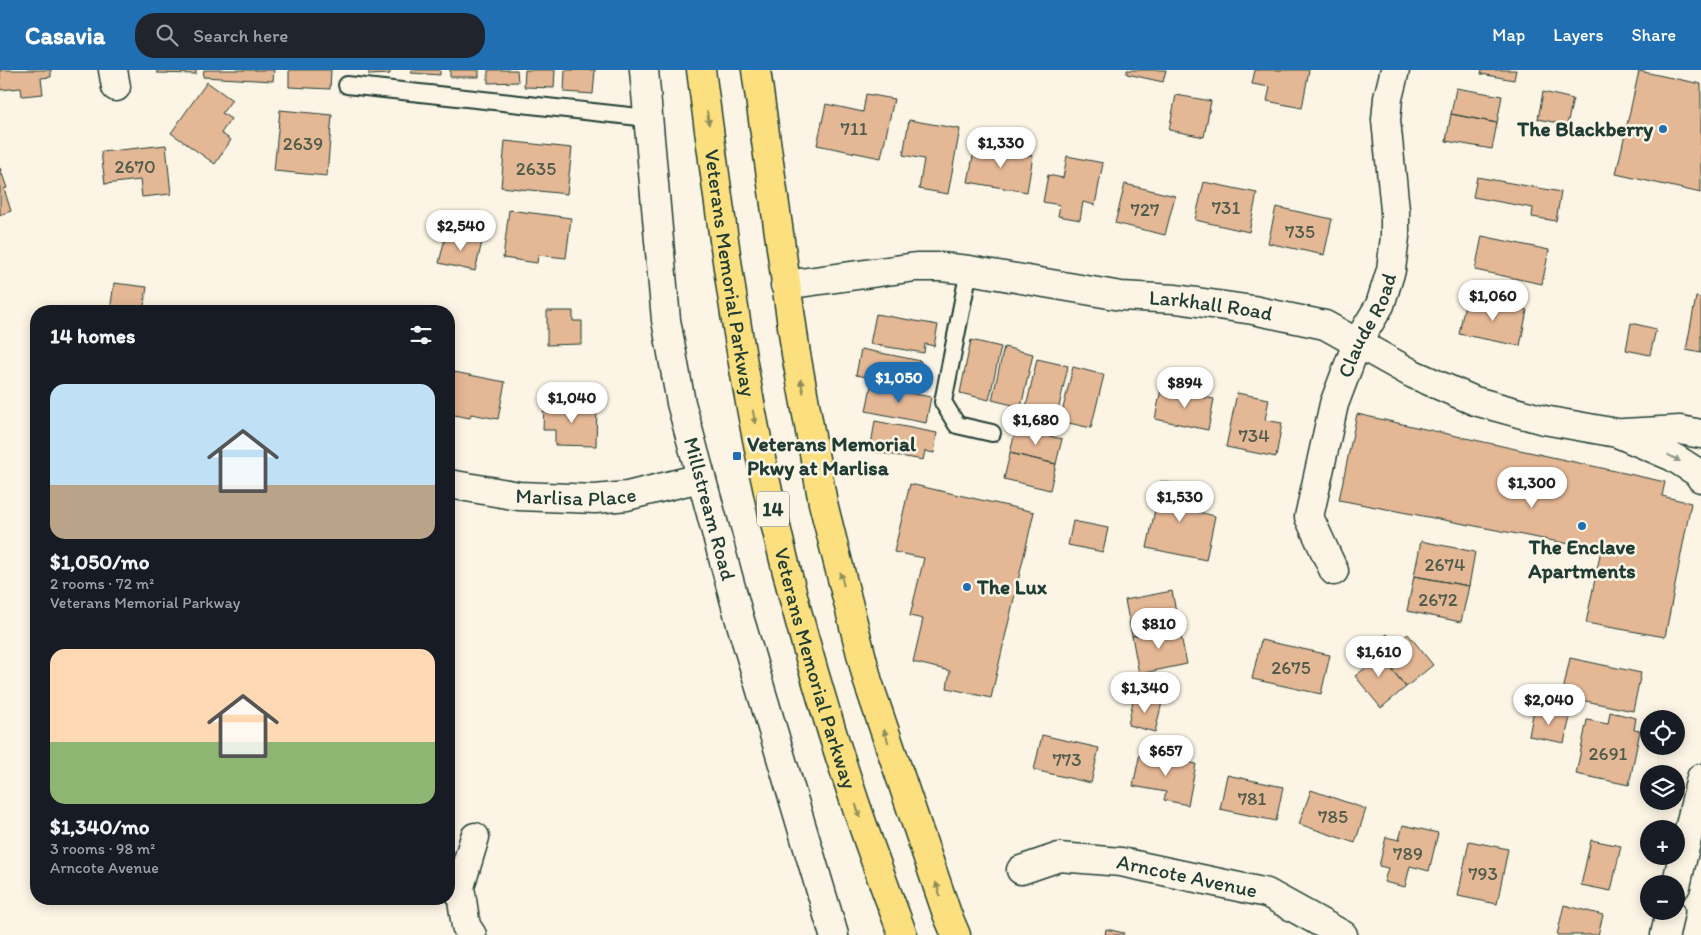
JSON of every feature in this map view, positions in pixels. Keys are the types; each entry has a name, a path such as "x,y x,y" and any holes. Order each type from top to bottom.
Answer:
{"main road":[{"name":"Veterans Memorial Parkway","path":"702,70 731,294 763,468 795,604 838,750 881,879 903,935"},
{"name":"14","path":"756,70 785,285 823,503 868,682 947,914 956,935"}],"street":[{"name":"Millstream Road","path":"644,70 666,320 681,403 700,478 752,662 834,935"},
{"name":"Claude Road","path":"1334,571 1309,517 1334,404 1357,343 1380,305 1390,270 1395,237 1395,210 1386,120 1388,98 1395,70"},
{"name":"Larkhall Road","path":"785,285 916,267 970,270 1121,296 1176,299 1253,310 1325,326 1413,374 1475,401 1544,420 1617,433 1680,430 1701,434"},
{"name":"Larkhall Road","path":"1617,433 1673,457 1698,473 1701,478"},
{"name":"Marlisa Place","path":"455,485 519,496 595,499 627,496 700,478"},
{"path":"1679,875 1701,778"},
{"path":"472,935 466,926 460,886 475,837"},
{"name":"Arncote Avenue","path":"1021,870 1058,857 1121,862 1267,893 1343,935"},
{"path":"1665,935 1668,920"}],"lane":[{"path":"347,85 648,118"},
{"path":"970,270 943,402 957,425 992,433"}],"building":[{"path":"0,70 51,70 51,77 41,78 43,94 22,96 21,88 0,90"},
{"path":"157,70 196,70 196,74 157,73"},
{"path":"204,70 274,70 273,81 203,77"},
{"path":"289,70 331,70 330,89 289,87"},
{"path":"369,70 390,70 390,74 369,75"},
{"path":"412,70 440,70 440,75 411,73"},
{"path":"450,70 479,70 479,77 450,77"},
{"path":"488,70 517,70 518,82 488,83"},
{"path":"525,70 555,70 554,88 524,87"},
{"path":"565,70 595,70 593,94 564,92"},
{"path":"1127,70 1166,70 1163,82 1127,74"},
{"path":"1255,70 1309,70 1302,108 1267,101 1270,87 1252,84"},
{"path":"1482,70 1516,70 1514,80 1481,74"},
{"name":"The Blackberry","path":"1639,71 1701,84 1701,193 1616,174"},
{"path":"207,82 232,100 222,113 231,119 221,133 231,140 215,164 171,133"},
{"path":"1456,88 1502,96 1497,123 1451,114"},
{"path":"1543,92 1573,99 1567,125 1538,119"},
{"path":"866,94 894,99 881,158 817,145 826,104 863,112"},
{"path":"1176,95 1211,101 1204,137 1169,130"},
{"path":"280,110 332,115 327,176 274,171"},
{"path":"1451,114 1497,123 1492,149 1446,141"},
{"path":"909,120 960,129 948,194 919,189 924,159 903,155"},
{"path":"505,141 572,148 567,194 501,187"},
{"path":"166,145 171,194 142,197 140,180 105,184 101,152"},
{"path":"975,146 1033,156 1027,192 968,182"},
{"path":"1067,156 1103,163 1095,205 1083,202 1080,220 1058,216 1060,205 1043,202 1048,175 1063,178"},
{"path":"0,168 7,188 4,189 11,211 0,215"},
{"path":"1477,177 1561,192 1556,221 1532,217 1533,208 1473,197"},
{"path":"1204,182 1257,193 1249,232 1195,220"},
{"path":"1125,184 1175,196 1165,235 1115,223"},
{"path":"1276,207 1332,219 1324,255 1268,243"},
{"path":"509,210 571,218 566,258 538,255 537,263 503,258"},
{"path":"446,234 482,242 475,271 439,263"},
{"path":"1482,236 1549,250 1542,284 1475,270"},
{"path":"114,283 147,287 144,305 111,305"},
{"path":"1696,297 1701,298 1701,353 1686,350"},
{"path":"1466,298 1527,310 1520,346 1459,334"},
{"path":"547,311 573,311 573,321 582,321 582,344 547,345"},
{"path":"876,314 938,325 934,346 925,344 924,353 870,344"},
{"path":"1631,323 1656,329 1650,355 1626,350"},
{"path":"971,340 1001,347 989,400 960,393"},
{"path":"1004,347 1033,354 1021,407 992,400"},
{"path":"861,349 921,361 916,386 856,375"},
{"path":"1037,359 1068,366 1056,420 1025,412"},
{"path":"1073,367 1104,375 1091,428 1060,421"},
{"path":"455,372 505,382 498,419 471,414 470,418 455,415"},
{"path":"871,386 931,397 926,423 866,411"},
{"path":"1161,389 1214,399 1208,430 1155,419"},
{"path":"1237,393 1269,399 1265,420 1282,423 1276,457 1226,447"},
{"path":"544,404 597,405 596,446 555,445 555,430 543,430"},
{"name":"The Enclave Apartments","path":"1357,414 1665,482 1662,496 1691,503 1665,637 1586,623 1601,550 1339,500"},
{"path":"875,421 937,433 934,453 925,451 923,460 870,451"},
{"path":"1016,428 1062,439 1056,464 1010,453"},
{"path":"1010,453 1056,464 1050,490 1004,479"},
{"path":"1161,481 1199,489 1194,511 1215,516 1206,560 1147,548"},
{"name":"The Lux","path":"910,484 1034,512 991,698 947,688 950,671 913,662 923,619 910,616 924,558 894,552"},
{"path":"1073,521 1108,528 1103,552 1068,545"},
{"path":"1421,541 1475,552 1469,586 1414,576"},
{"path":"1414,576 1469,586 1461,622 1407,611"},
{"path":"1172,591 1179,627 1132,636 1125,600"},
{"path":"1179,627 1187,664 1139,674 1132,636"},
{"path":"1387,634 1395,644 1408,634 1433,665 1406,687 1373,646"},
{"path":"1261,640 1330,655 1321,694 1252,679"},
{"path":"1373,646 1406,687 1381,708 1355,676 1367,667 1359,657"},
{"path":"1570,658 1641,673 1633,711 1562,696"},
{"path":"1134,696 1162,702 1155,732 1128,725"},
{"path":"1534,709 1570,717 1564,743 1529,736"},
{"path":"1610,712 1636,718 1634,730 1640,731 1629,785 1576,774 1587,720 1608,724"},
{"path":"1042,735 1099,748 1091,783 1034,770"},
{"path":"1140,753 1196,764 1188,805 1164,800 1166,792 1133,786"},
{"path":"1227,775 1283,787 1276,821 1220,809"},
{"path":"1311,790 1366,809 1355,843 1299,824"},
{"path":"1403,825 1438,833 1429,871 1410,866 1405,887 1384,882 1388,868 1379,866 1386,837 1399,840"},
{"path":"1591,840 1621,846 1611,891 1581,885"},
{"path":"1469,841 1508,849 1497,904 1458,896"},
{"path":"1564,905 1603,915 1598,935 1557,935"},
{"path":"1106,929 1124,933 1123,935 1105,935"}],"place":[{"name":"The Blackberry","path":"1663,129"},
{"name":"Veterans Memorial Pkwy at Marlisa","path":"737,456"},
{"name":"The Enclave Apartments","path":"1582,526"},
{"name":"The Lux","path":"967,587"}]}
